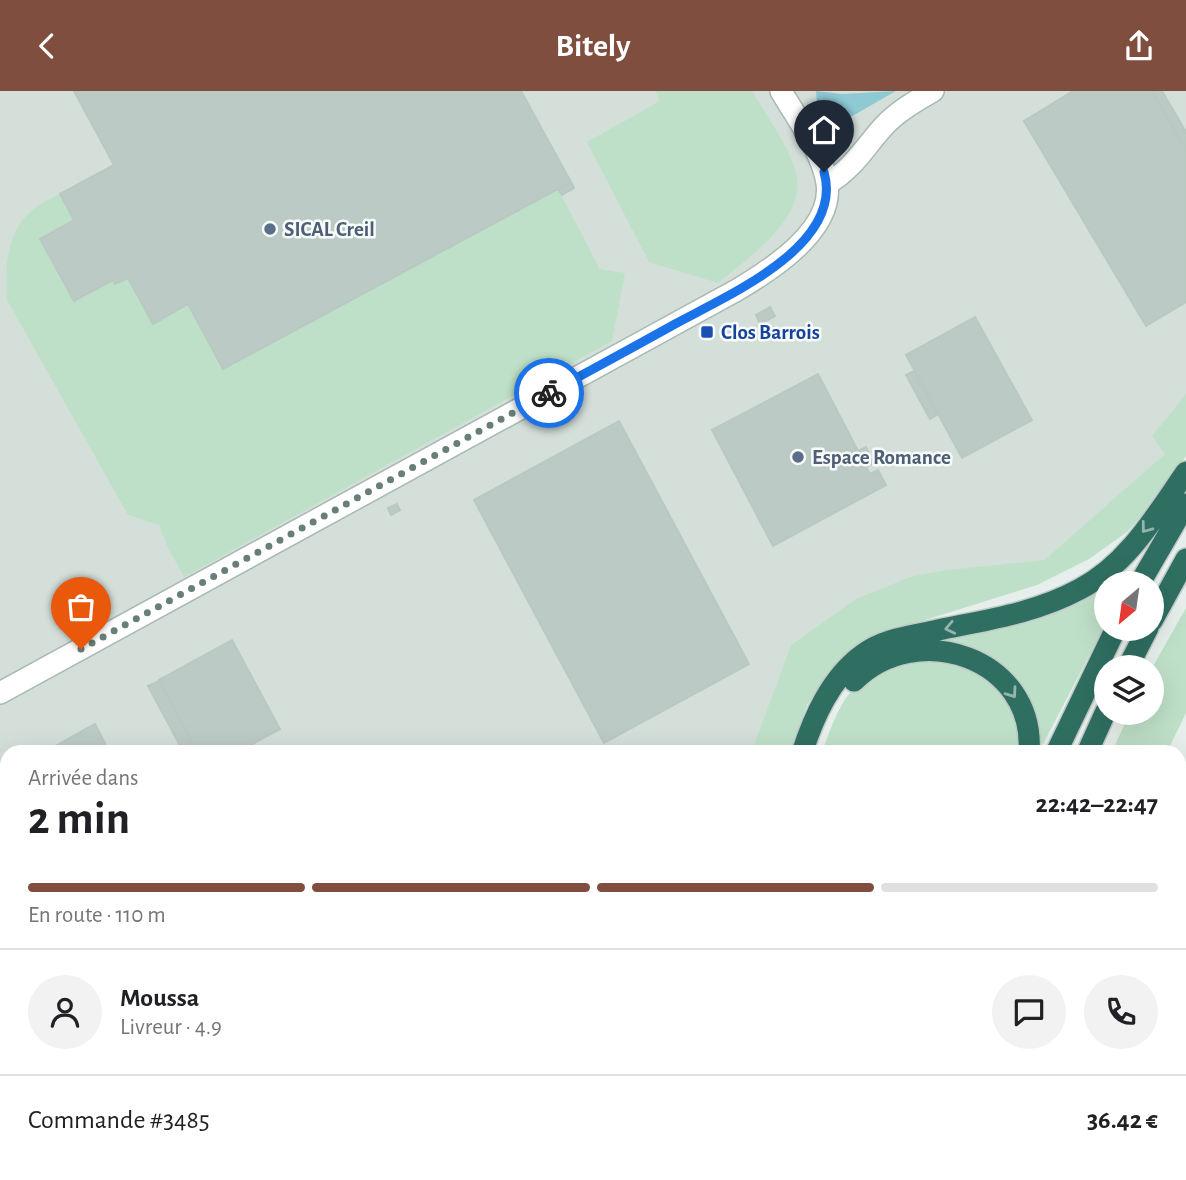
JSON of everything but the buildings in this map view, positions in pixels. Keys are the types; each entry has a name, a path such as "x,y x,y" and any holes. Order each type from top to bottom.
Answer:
{"highway":[{"path":"805,745 822,702 842,674 862,655 892,640 1019,613 1079,590 1101,576 1132,546 1186,473"},
{"path":"1147,571 1186,504"},
{"path":"1164,599 1186,559"},
{"path":"1060,745 1110,641"},
{"path":"818,745 836,705 860,674 887,658 930,649 959,654 999,677 1023,710 1029,745"},
{"path":"1091,745 1100,725"}],"street":[{"path":"0,693 754,281 787,256 805,239 825,207 827,184 815,149 781,91"},
{"path":"827,184 852,167 885,125 933,91"}],"shaded area":[{"path":"0,91 1186,91 1186,427 1166,454 1044,560 791,645 759,745 0,745"}],"green space":[{"path":"655,91 752,91 785,145 794,167 797,194 783,223 758,250 718,283 649,262 587,142 660,101"},
{"path":"558,189 600,269 625,273 612,341 184,577 159,525 128,515 7,300 7,262 12,239 18,227 35,208 60,194 116,284 128,278 153,323 188,304 224,369"},
{"path":"1186,394 1186,456 1151,505 1127,532 1089,559 1037,585 880,634 837,663 807,705 793,745 754,745 791,645 856,599 913,576 1044,560 1165,454 1152,436"},
{"path":"1094,589 1094,641 1097,641 1042,745 1029,704 1020,687 1007,672 976,651 934,637 1070,603"},
{"path":"1186,608 1186,713 1170,745 1115,745 1124,725 1164,725 1164,655 1159,655"},
{"path":"922,655 976,668 996,684 1009,704 1017,727 1019,745 825,745 840,709 853,689 870,674"}],"water":[{"path":"816,91 842,94 896,91 833,127 817,104"}],"way so far":[{"path":"81,649 549,393"}],"place":[{"name":"SICAL Creil","path":"270,229"},
{"name":"Clos Barrois","path":"707,332"},
{"name":"Espace Romance","path":"798,457"}],"route":[{"path":"549,393 737,290 787,256 805,239 825,207 827,184 824,172"}]}
